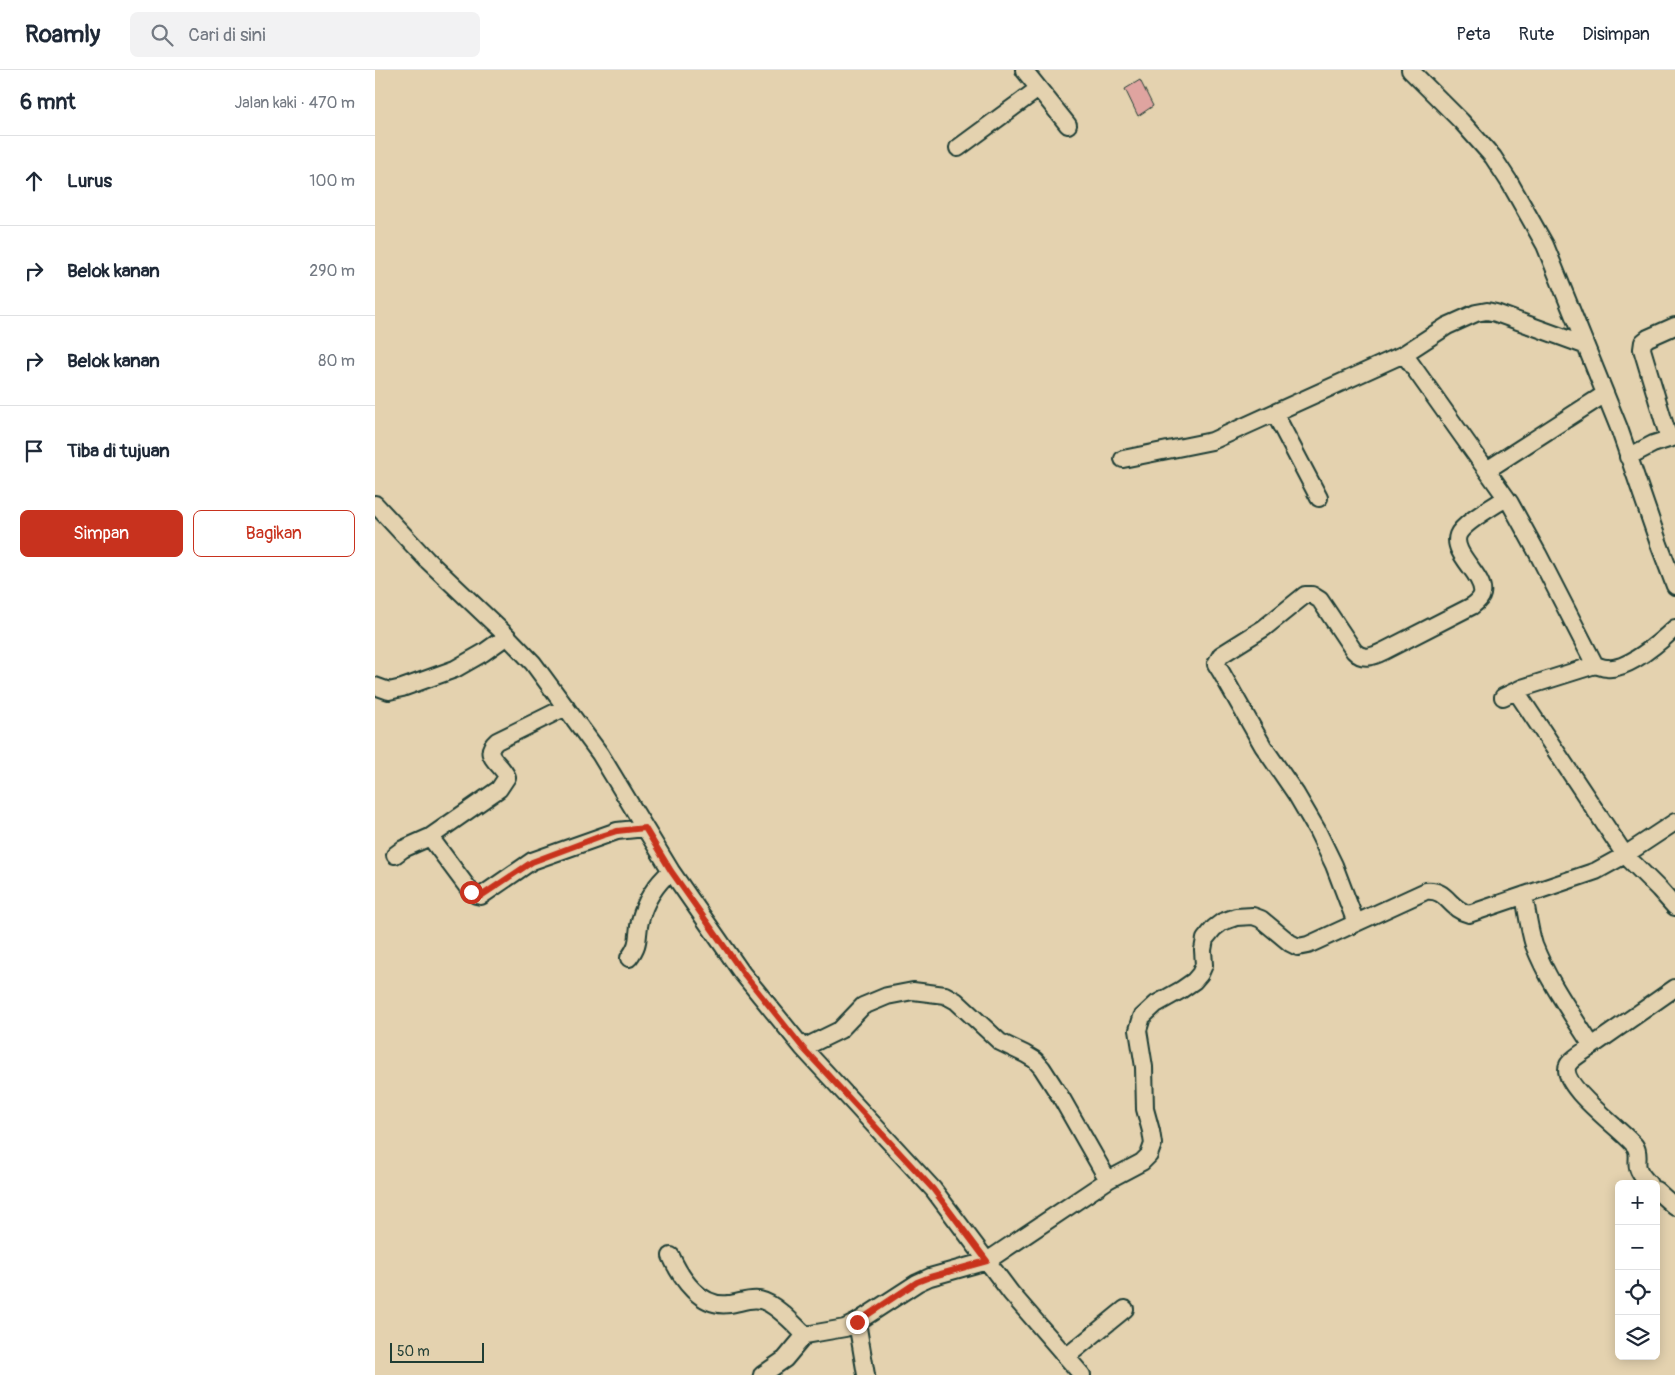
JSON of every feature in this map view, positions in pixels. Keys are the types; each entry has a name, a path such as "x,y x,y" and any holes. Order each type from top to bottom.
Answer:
{"street":[{"path":"1024,70 1068,125"},
{"path":"1410,70 1493,157 1545,244 1605,394 1675,586"},
{"path":"959,148 1038,89"},
{"path":"1123,460 1212,441 1404,354 1447,326 1476,313 1487,311 1496,313 1584,345"},
{"path":"1628,457 1653,444 1672,438 1642,349 1643,342 1648,338 1675,326"},
{"path":"1404,354 1506,498 1538,554 1595,664"},
{"path":"1487,470 1605,394"},
{"path":"1275,414 1319,498"},
{"path":"1356,923 1334,865 1317,830 1301,802 1255,733 1216,664 1217,660 1221,655 1264,628 1305,595 1312,595 1320,600 1358,655 1364,657 1385,651 1472,606 1479,600 1482,594 1481,585 1459,549 1458,534 1472,521 1506,498"},
{"path":"375,504 427,560 533,663 600,754 671,871 743,973 803,1048 933,1189 1011,1293 1082,1375"},
{"path":"1675,628 1643,655 1617,667 1607,668 1595,664 1509,694 1625,855 1675,907"},
{"path":"375,686 389,691 396,690 455,669 507,636"},
{"path":"395,855 403,849 430,837 504,783 507,777 504,770 491,757 491,746 497,741 566,707"},
{"path":"762,1375 785,1359 805,1335 845,1328 917,1282 987,1261 1108,1180 1142,1162 1149,1155 1153,1144 1145,1109 1144,1067 1137,1030 1142,1017 1156,1004 1188,986 1200,974 1204,965 1203,950 1205,939 1213,928 1222,922 1253,916 1261,919 1290,943 1298,947 1308,945 1426,891 1435,890 1442,894 1460,912 1469,914 1596,871 1625,855 1675,822"},
{"path":"430,837 471,892 481,896 532,862 617,831 645,828"},
{"path":"629,958 639,940 640,922 651,895 660,880 671,871"},
{"path":"1524,895 1534,943 1546,972 1569,1012 1592,1046"},
{"path":"1645,1180 1641,1176 1638,1167 1636,1148 1594,1108 1570,1079 1567,1071 1569,1064 1592,1046 1675,988"},
{"path":"803,1048 840,1030 863,1006 887,996 913,991 945,994 956,1001 1000,1042 1035,1060 1043,1068 1108,1180"},
{"path":"1660,1194 1675,1207"},
{"path":"671,1256 683,1280 706,1300 727,1305 749,1300 760,1300 769,1304 805,1335"},
{"path":"1066,1357 1125,1309"},
{"path":"857,1322 866,1375"}],"building":[{"path":"1140,80 1153,106 1138,116 1125,89"}],"route":[{"path":"471,892 481,896 514,872 532,862 601,836 617,831 645,828 671,871 743,973 803,1048 933,1189 987,1261 917,1282 878,1310 857,1322"}]}
